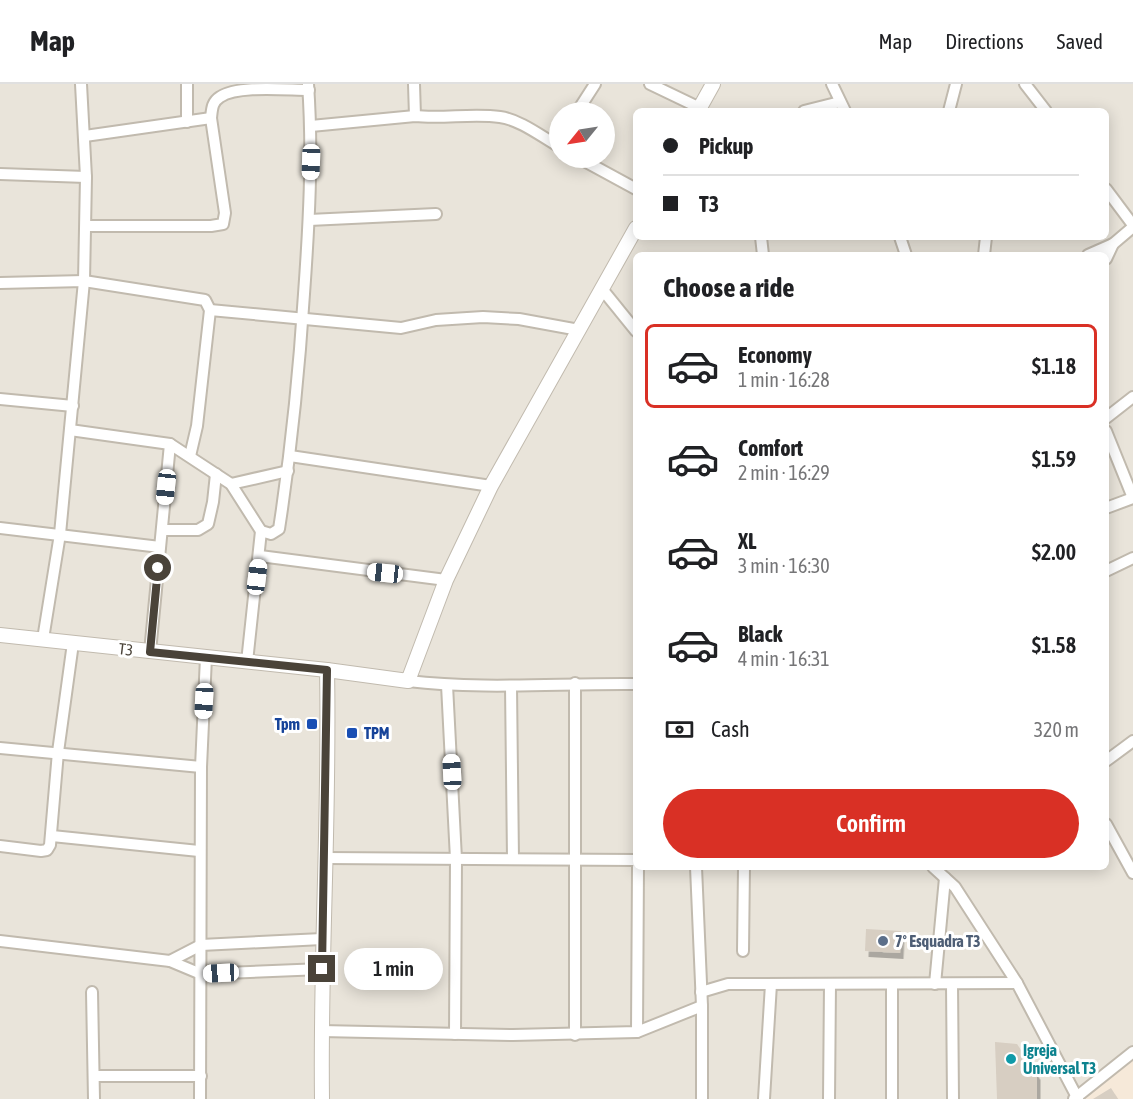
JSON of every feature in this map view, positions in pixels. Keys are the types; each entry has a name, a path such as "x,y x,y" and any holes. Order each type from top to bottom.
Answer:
{"street":[{"path":"43,639 60,534 84,281 86,177 81,84"},
{"path":"187,84 187,122"},
{"path":"414,84 415,116"},
{"path":"583,102 595,84"},
{"path":"650,84 695,108"},
{"path":"700,108 713,84"},
{"path":"827,108 843,106 832,84"},
{"path":"950,108 956,84"},
{"path":"1025,84 1044,108"},
{"path":"86,226 211,226 223,224 225,213 211,118 212,106 218,98 231,92 309,87 311,126 309,220 303,319 290,456 279,530 271,534 261,531"},
{"path":"311,126 415,116 432,118 502,117 549,139"},
{"path":"85,136 211,118"},
{"path":"597,168 633,187"},
{"path":"0,174 86,177"},
{"path":"1095,252 1113,244 1133,226 1109,193"},
{"path":"309,220 436,214"},
{"path":"633,233 491,486 446,580 408,681 447,686 633,684"},
{"path":"1109,253 1113,244"},
{"path":"0,283 84,281 205,300 210,310 197,426 190,456"},
{"path":"602,289 633,327"},
{"path":"210,310 401,328 436,320 483,317 519,319 579,330"},
{"path":"1109,416 1133,396"},
{"path":"0,399 73,406"},
{"path":"70,430 170,444 231,484 261,531 247,662"},
{"path":"1109,438 1133,498 1109,507"},
{"path":"150,652 170,444"},
{"path":"290,456 491,486"},
{"path":"231,484 288,471"},
{"path":"162,530 198,530 208,524 216,474"},
{"path":"0,528 160,547"},
{"path":"260,556 446,580"},
{"path":"1109,570 1133,558"},
{"name":"T3","path":"0,635 327,670 408,681"},
{"path":"0,846 41,851 50,846 58,752 73,643"},
{"path":"200,1099 201,766 206,657"},
{"path":"322,1099 322,939 327,670"},
{"path":"575,683 575,1035"},
{"path":"447,686 456,859 454,1034"},
{"path":"511,686 513,859"},
{"path":"1109,759 1133,741"},
{"path":"0,748 201,766"},
{"path":"1109,829 1133,873"},
{"path":"52,836 200,851"},
{"path":"325,858 633,860"},
{"path":"637,1032 638,870"},
{"path":"696,870 702,1006 702,1099"},
{"path":"743,951 744,870"},
{"path":"937,870 955,887 1017,983 1077,1098 1133,1052"},
{"path":"935,984 945,878"},
{"path":"170,961 201,945 322,939"},
{"path":"0,941 170,961 201,974 322,969"},
{"path":"701,992 728,984 1017,983"},
{"path":"764,1099 771,984"},
{"path":"829,1099 830,984"},
{"path":"892,984 892,1099"},
{"path":"952,984 952,1099"},
{"path":"92,992 94,1099"},
{"path":"321,1031 575,1035 637,1032 702,1006"},
{"path":"94,1076 201,1076"}],"shaded area":[{"path":"0,84 1133,84 1133,1099 0,1099"},
{"path":"1133,1052 1133,1099 1078,1099"}],"building":[{"name":"7° Esquadra T3","path":"866,929 901,931 900,953 865,951"},
{"name":"Igreja Universal T3","path":"995,1042 1017,1044 1037,1074 1037,1099 997,1099"},
{"path":"1111,1088 1118,1099 1093,1099"}],"place":[{"name":"Tpm","path":"312,724"},
{"name":"TPM","path":"352,733"},
{"name":"7° Esquadra T3","path":"883,941"},
{"name":"Igreja Universal T3","path":"1011,1059"}],"route":[{"path":"158,568 150,652 327,670 322,969"}]}
